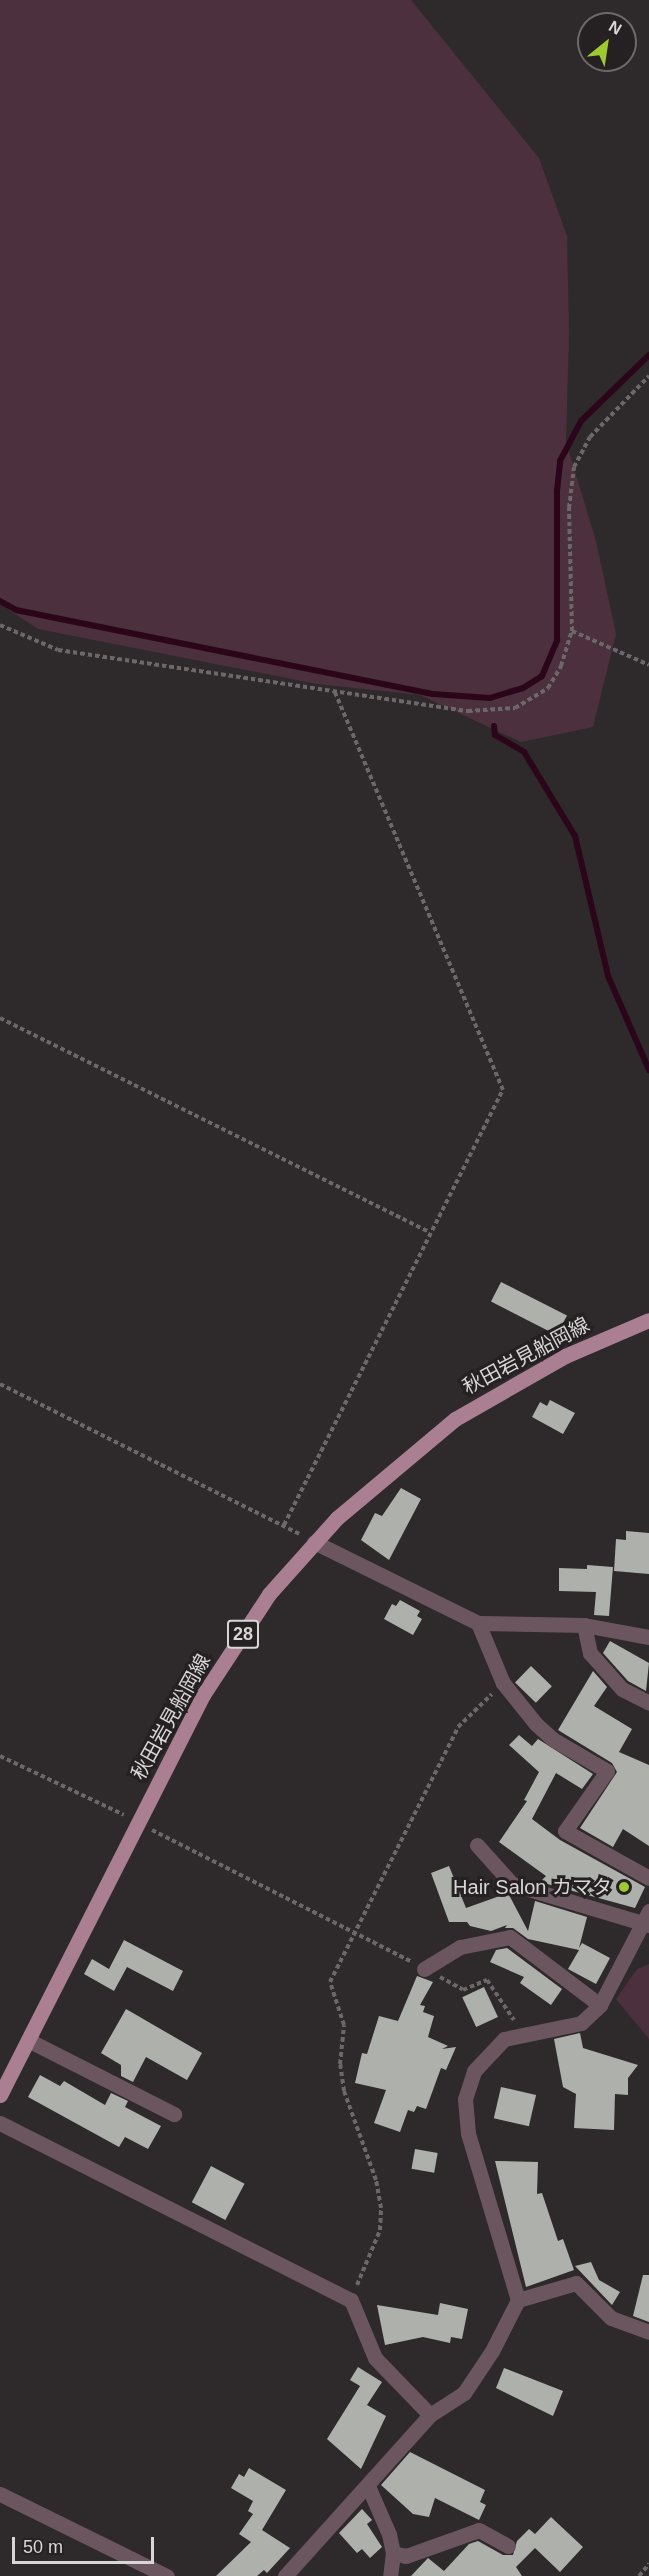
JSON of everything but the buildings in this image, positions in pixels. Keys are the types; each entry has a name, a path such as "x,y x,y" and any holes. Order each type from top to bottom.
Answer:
{"main road":[{"name":"秋田岩見船岡線","path":"0,2095 209,1686 269,1594 314,1542 392,1470 455,1419 565,1356 649,1320"}],"street":[{"path":"314,1542 477,1623 584,1625 649,1637"},
{"path":"477,1623 503,1683 554,1740 607,1771 565,1831 649,1878"},
{"path":"584,1625 590,1653 622,1689 649,1703"},
{"path":"285,2576 430,2415 464,2392 492,2350 518,2300 468,2133 465,2100 474,2071 488,2052 504,2039 521,2033 581,2023 600,2005 647,1920 512,1884 477,1845"},
{"path":"424,1969 460,1947 510,1937 600,2005"},
{"path":"28,2040 174,2114"},
{"path":"0,2123 351,2300 375,2358 430,2415"},
{"path":"518,2300 576,2283 611,2318 649,2332"},
{"path":"368,2486 393,2553 390,2576"},
{"path":"0,2494 167,2576"},
{"path":"393,2553 405,2556 478,2530 508,2546"}],"path":[{"path":"0,625 58,650 468,711 515,708 548,688 561,666 572,632 569,508 574,467 590,437 649,376"},
{"path":"572,632 649,665"},
{"path":"0,1384 284,1525 429,1232 503,1090 334,690"},
{"path":"0,1018 429,1232"},
{"path":"351,2300 380,2230 381,2208 376,2180 344,2091 340,2064 344,2025 330,1983 458,1727 503,1683"},
{"path":"0,1756 138,1822 247,1881 357,1932 463,1990 488,1980 502,1998 521,2033"},
{"path":"639,2576 649,2564"}],"shaded area":[{"path":"0,0 411,0 539,158 567,236 569,334 566,442 596,541 616,634 593,727 521,742 420,695 317,684 38,629 0,604"},
{"path":"649,1964 649,2039 616,1999 637,1969"}],"waterway":[{"path":"0,601 16,610 433,694 490,698 523,688 542,676 557,640 557,491 560,461 581,421 649,355"},
{"path":"494,726 495,735 524,752 575,836 608,976 649,1070"}],"place":[{"name":"Hair Salon カマタ","path":"624,1887"}]}
